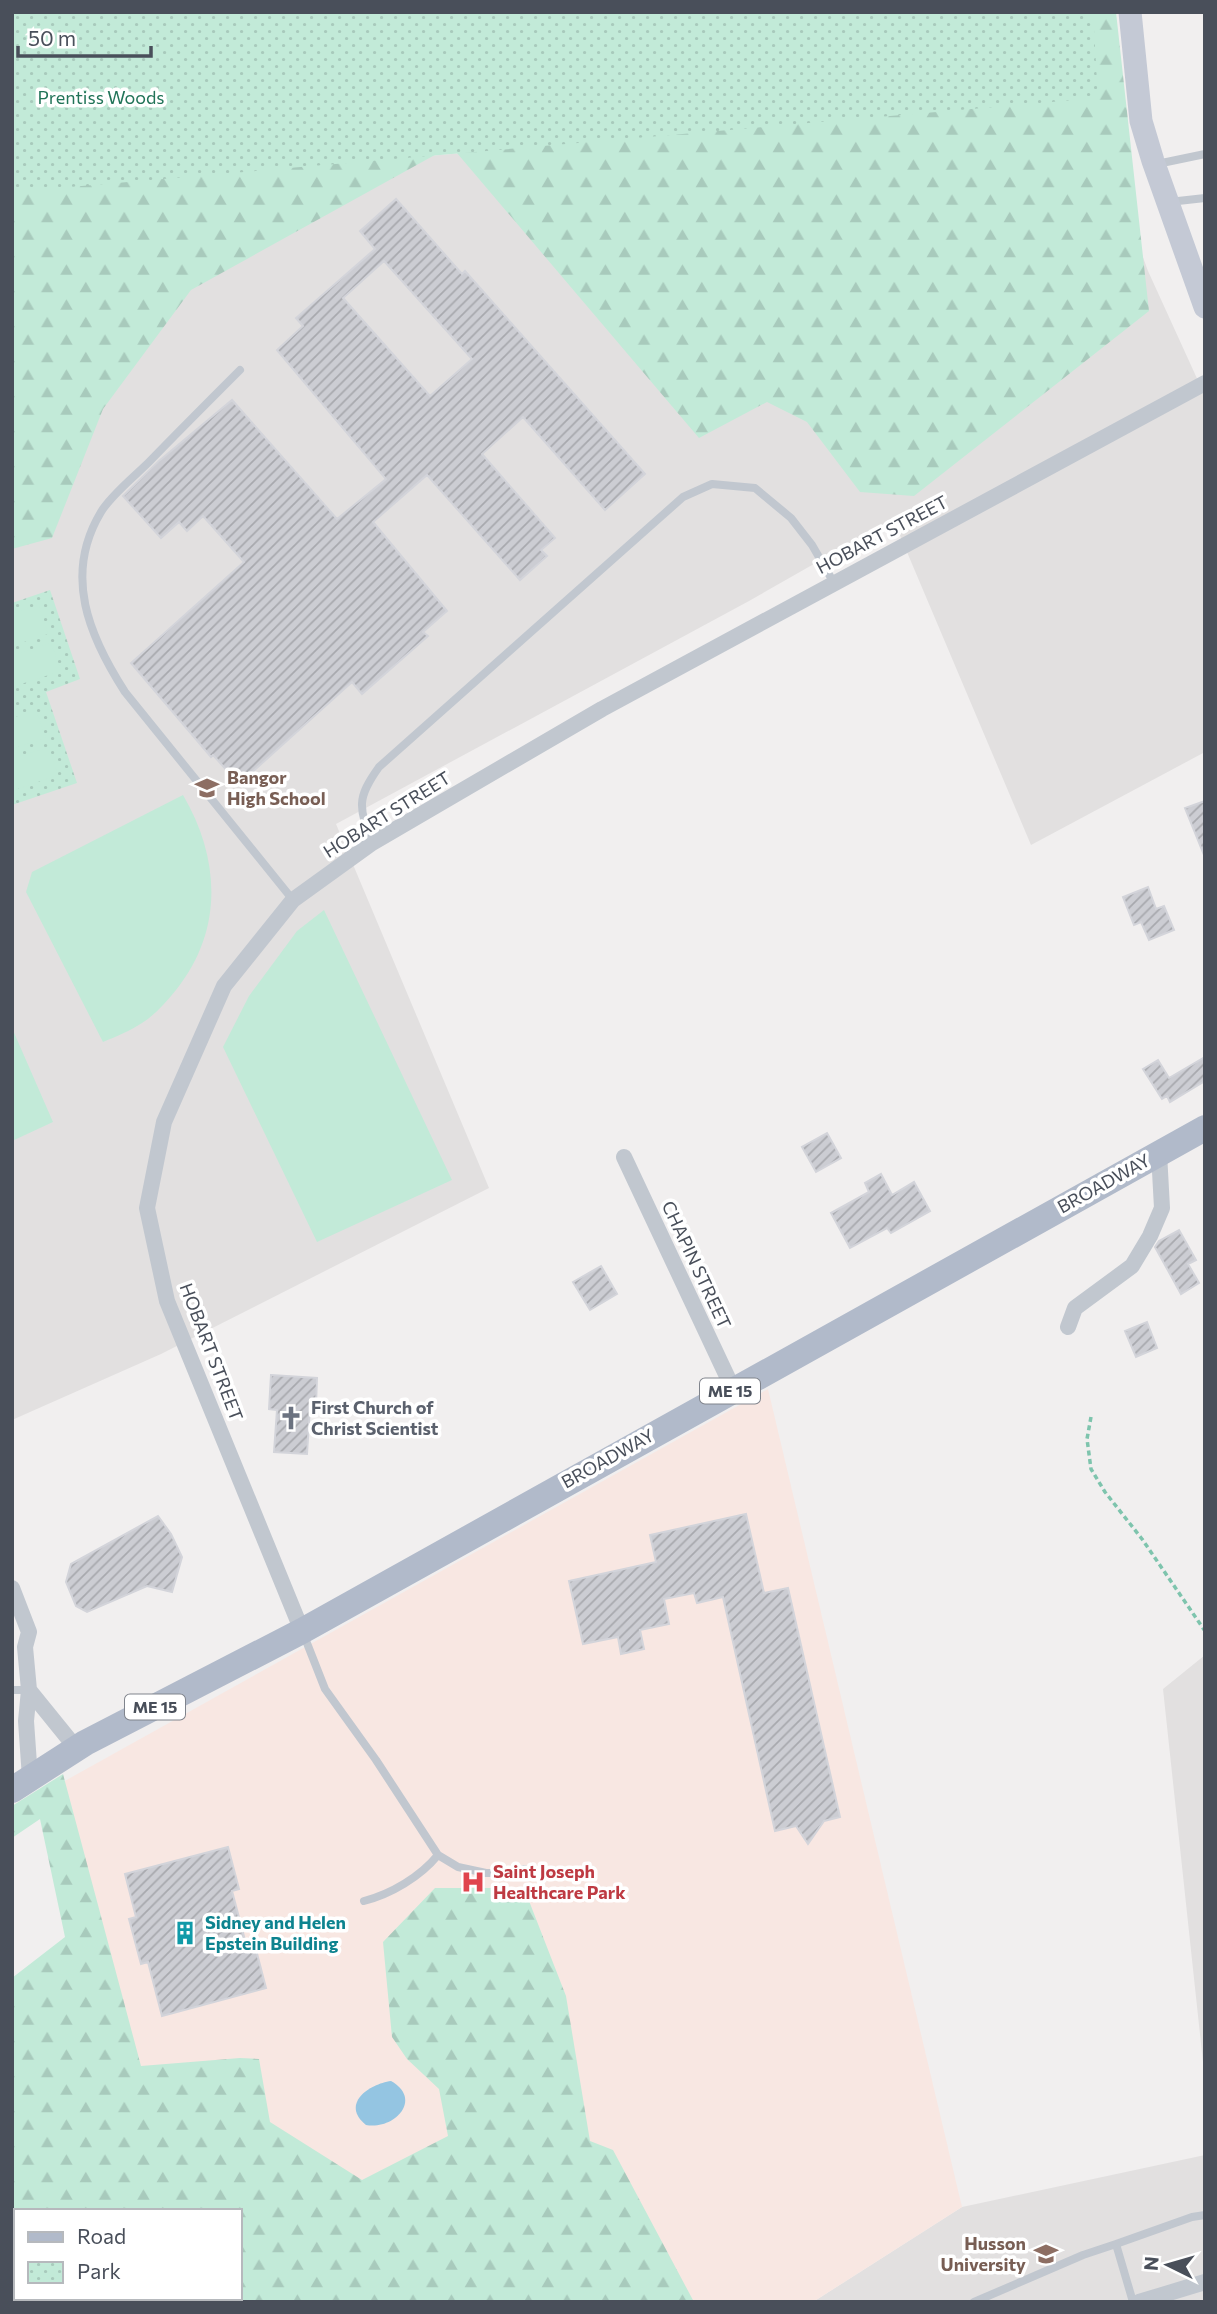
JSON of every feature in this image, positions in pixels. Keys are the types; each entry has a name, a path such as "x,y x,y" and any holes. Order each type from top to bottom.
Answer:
{"main road":[{"name":"BROADWAY","path":"21,1784 76,1748 302,1631 1205,1128"}],"street":[{"path":"1130,12 1141,121 1154,165 1203,299"},
{"name":"HOBART STREET","path":"302,1631 167,1301 147,1208 164,1122 224,986 293,901 372,843 602,709 1205,383"},
{"path":"1068,1327 1075,1308 1132,1266 1150,1236 1161,1208 1159,1153"},
{"name":"CHAPIN STREET","path":"624,1157 733,1389"},
{"path":"12,1588 29,1632 19,1643 30,1690 21,1784"},
{"path":"30,1690 76,1748"},
{"path":"1139,2302 1205,2282"}],"lane":[{"path":"1154,165 1205,154"},
{"path":"1167,202 1205,198"},
{"path":"240,370 102,510 84,548 81,589 107,663 125,692 293,901"},
{"path":"372,843 362,814 364,789 379,767 683,497 712,484 755,488 791,518 812,545 834,583"},
{"path":"302,1631 325,1689 376,1760 438,1855 458,1867 486,1873 509,1873 524,1869"},
{"path":"12,1690 30,1690"},
{"path":"364,1901 383,1896 430,1866 438,1855"},
{"path":"974,2302 1071,2260 1192,2217 1205,2215"},
{"path":"1116,2244 1133,2302"}],"path":[{"path":"1091,1417 1087,1439 1091,1469 1205,1631"}],"shaded area":[{"name":"Bangor High School","path":"1098,98 1115,180 1148,271 1205,396 1205,752 1031,845 893,519 749,601 336,824 489,1188 161,1354 12,1420 12,192"},
{"name":"Saint Joseph Healthcare Park","path":"768,1389 962,2207 813,2302 461,2302 242,2212 242,2209 147,2209 36,1797"},
{"path":"1205,1655 1205,2081 1163,1689"},
{"name":"Husson University","path":"1205,2155 1205,2302 813,2302 962,2207"}],"green space":[{"path":"12,12 1116,12 1149,311 914,496 860,492 807,422 767,402 699,438 451,146 191,290 103,409 52,538 12,549"},
{"name":"Prentiss Woods","path":"12,12 1093,12 1098,98 12,192"},
{"path":"50,590 80,679 46,692 77,783 12,805 12,603"},
{"path":"39,605 48,634 12,646 12,614"},
{"path":"51,643 61,671 12,687 12,656"},
{"path":"36,710 46,738 12,749 12,718"},
{"path":"49,747 58,775 12,791 12,759"},
{"path":"183,795 195,819 210,869 209,919 203,943 192,967 160,1008 137,1026 103,1042 26,892 32,872"},
{"path":"324,910 452,1180 317,1242 223,1047 249,996 297,931"},
{"path":"12,1028 53,1122 12,1141"},
{"path":"63,1774 141,2066 240,2058 259,2059 270,2122 362,2180 448,2136 439,2089 407,2059 392,2037 383,1942 435,1888 524,1888 566,1996 590,2141 613,2150 694,2302 12,2302 12,1978 65,1937 40,1819 12,1838 12,1806"}],"water":[{"path":"391,2081 405,2096 401,2112 387,2123 366,2125 356,2110 360,2096 374,2086"}],"building":[{"path":"396,199 462,274 465,271 645,474 605,510 523,417 482,454 555,538 541,550 547,556 520,580 427,475 373,522 447,611 423,632 428,636 362,694 352,682 239,784 213,755 211,757 131,663 244,562 203,516 187,531 179,522 161,538 123,496 159,461 232,400 337,519 386,479 277,350 303,326 296,318 375,249 360,231","holes":["384,261 472,359 430,396 343,298"]},
{"path":"1205,801 1205,855 1204,855 1185,808"},
{"path":"1148,887 1156,909 1164,906 1174,930 1149,940 1141,922 1134,925 1123,897"},
{"path":"1205,1057 1205,1081 1170,1102 1167,1096 1162,1099 1143,1069 1158,1060 1169,1078"},
{"path":"827,1133 841,1158 816,1172 802,1147"},
{"path":"881,1174 892,1195 914,1182 930,1211 891,1233 887,1228 850,1248 831,1213 869,1192 865,1183"},
{"path":"1179,1230 1196,1260 1188,1264 1199,1283 1181,1294 1155,1247 1159,1241"},
{"path":"601,1266 617,1294 590,1310 573,1282"},
{"path":"1147,1322 1157,1348 1136,1357 1125,1331"},
{"path":"271,1375 317,1378 316,1405 310,1407 307,1454 274,1452 277,1410 269,1409"},
{"path":"746,1514 764,1593 788,1588 840,1817 824,1821 808,1844 796,1826 775,1831 723,1597 697,1603 694,1593 664,1599 669,1624 640,1630 644,1649 621,1654 618,1637 583,1644 569,1581 656,1562 650,1535"},
{"path":"158,1516 171,1534 182,1557 172,1592 147,1586 87,1612 76,1606 66,1582 71,1564"},
{"name":"Sidney and Helen Epstein Building","path":"228,1847 239,1889 232,1891 246,1944 254,1942 266,1988 162,2016 148,1962 141,1964 129,1919 136,1917 125,1874"}],"place":[{"name":"Bangor High School","path":"207,788"},
{"name":"First Church of Christ Scientist","path":"291,1418"},
{"name":"Saint Joseph Healthcare Park","path":"473,1882"},
{"name":"Sidney and Helen Epstein Building","path":"185,1933"},
{"name":"Husson University","path":"1046,2254"}]}
